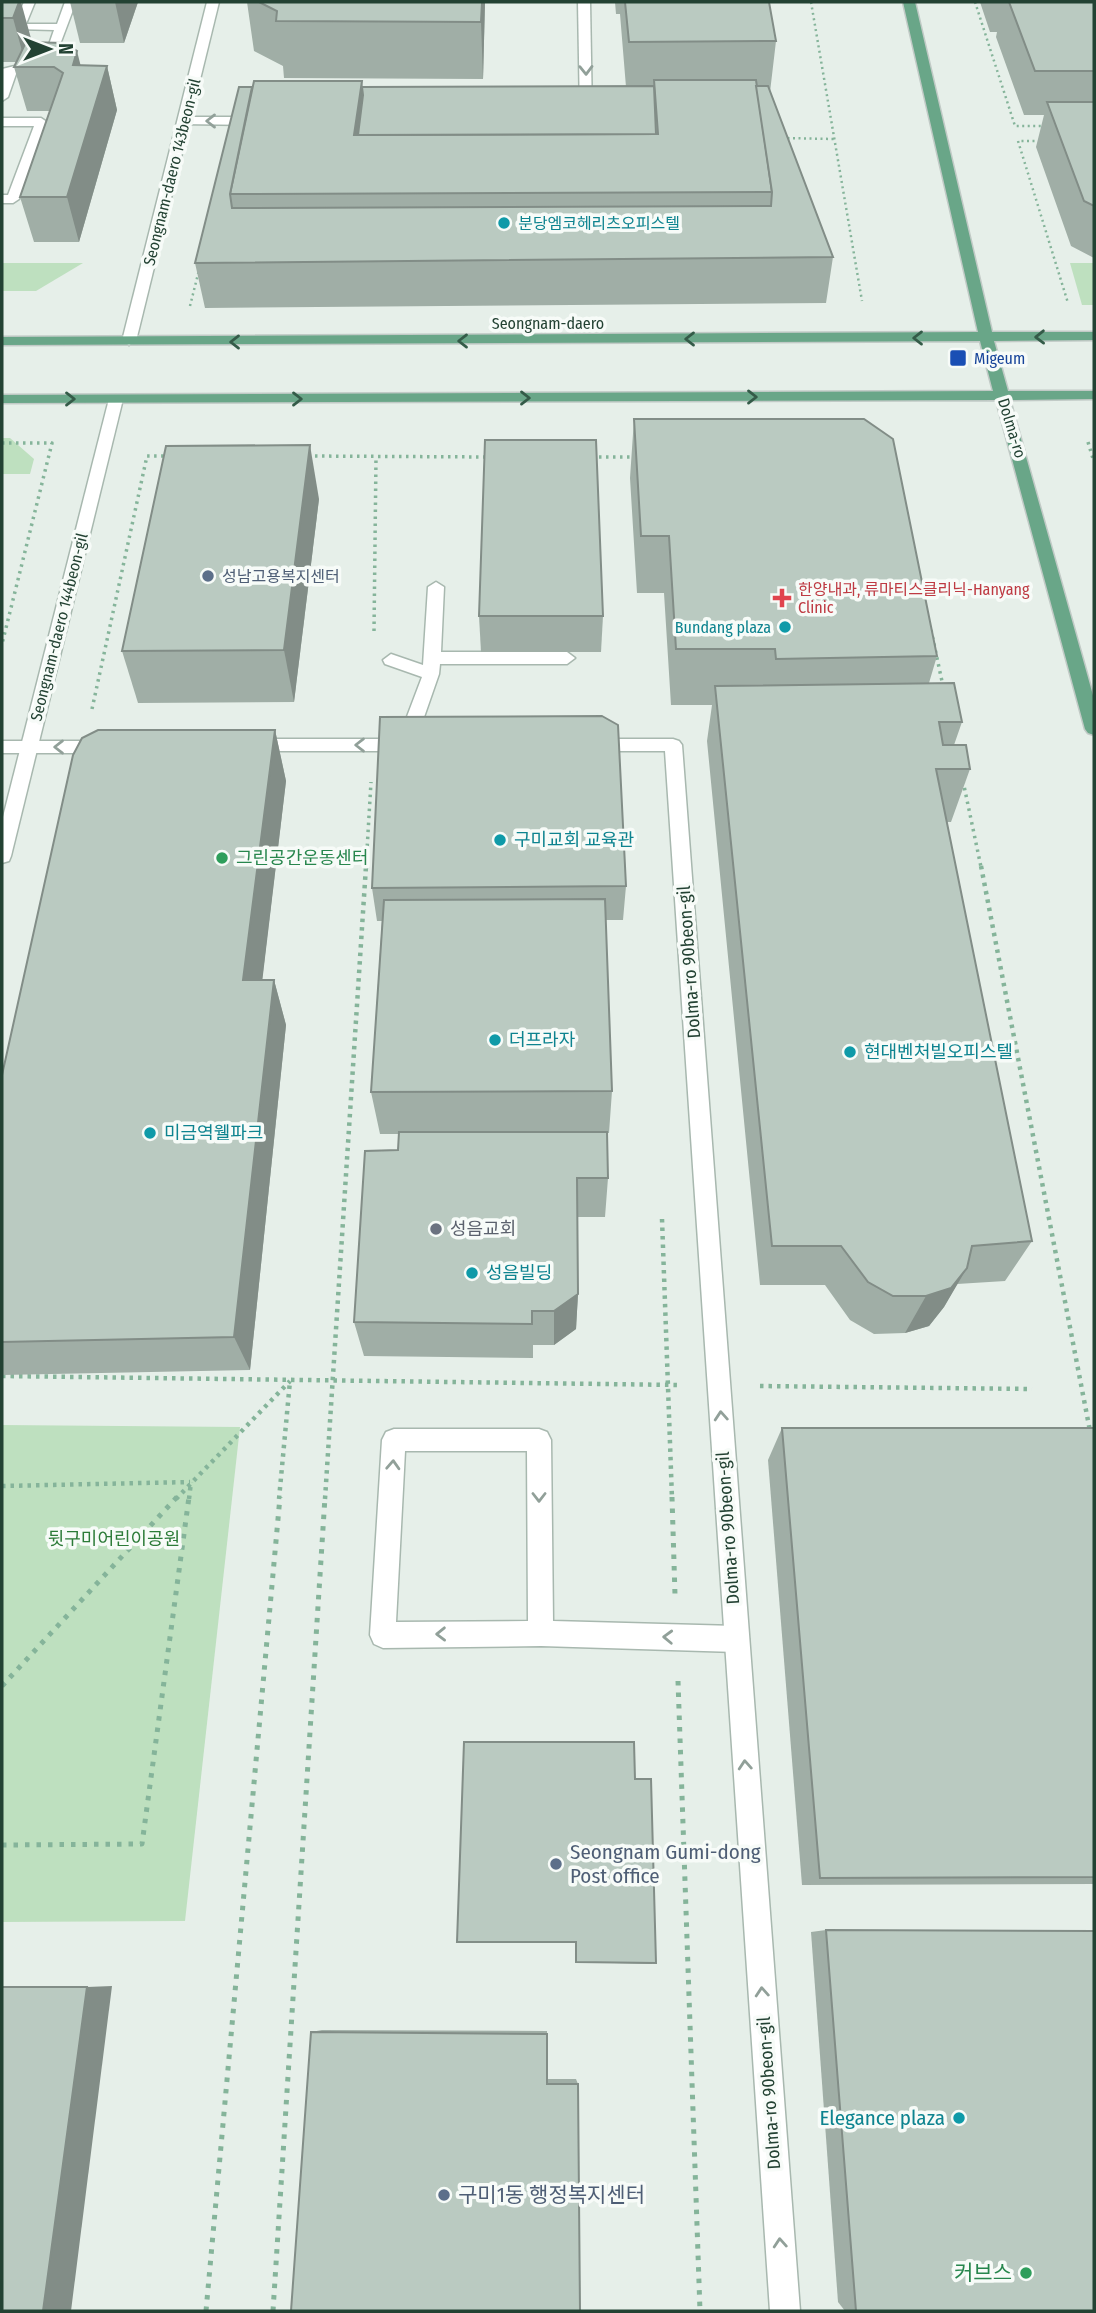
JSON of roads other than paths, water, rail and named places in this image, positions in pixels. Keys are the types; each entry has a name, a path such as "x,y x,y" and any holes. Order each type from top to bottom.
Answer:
{"main road":[{"name":"Dolma-ro","path":"909,2 986,338 1094,729"},
{"name":"Seongnam-daero","path":"2,341 1094,337"},
{"path":"2,399 1094,395"}],"street":[{"path":"29,2 19,27 61,27"},
{"path":"2,97 6,72 48,61 70,2"},
{"name":"Seongnam-daero 143beon-gil","path":"130,341 214,2"},
{"path":"573,118 587,118 584,2"},
{"path":"184,121 267,121"},
{"path":"2,122 40,122 13,199 2,199"},
{"name":"Seongnam-daero 144beon-gil","path":"2,856 116,399"},
{"path":"235,746 412,744 431,666 436,587"},
{"path":"391,660 431,666 567,658"},
{"name":"Dolma-ro 90beon-gil","path":"579,744 673,744 785,2311"},
{"path":"2,747 125,747"},
{"path":"541,1633 539,1440 394,1440 383,1635 541,1633 736,1639"}],"place":[{"name":"분당엠코헤리츠오피스텔","path":"504,223"},
{"name":"Migeum","path":"958,358"},
{"name":"성남고용복지센터","path":"208,576"},
{"name":"한양내과, 류마티스클리닉-Hanyang Clinic","path":"782,598"},
{"name":"Bundang plaza","path":"785,627"},
{"name":"구미교회 교육관","path":"500,840"},
{"name":"그린공간운동센터","path":"222,858"},
{"name":"더프라자","path":"495,1040"},
{"name":"현대벤처빌오피스텔","path":"850,1052"},
{"name":"미금역웰파크","path":"150,1133"},
{"name":"성음교회","path":"436,1229"},
{"name":"성음빌딩","path":"472,1273"},
{"name":"Seongnam Gumi-dong Post office","path":"556,1864"},
{"name":"Elegance plaza","path":"959,2118"},
{"name":"구미1동 행정복지센터","path":"444,2195"},
{"name":"커브스","path":"1026,2273"}],"park label":[{"name":"뒷구미어린이공원","path":"114,1539"}]}
